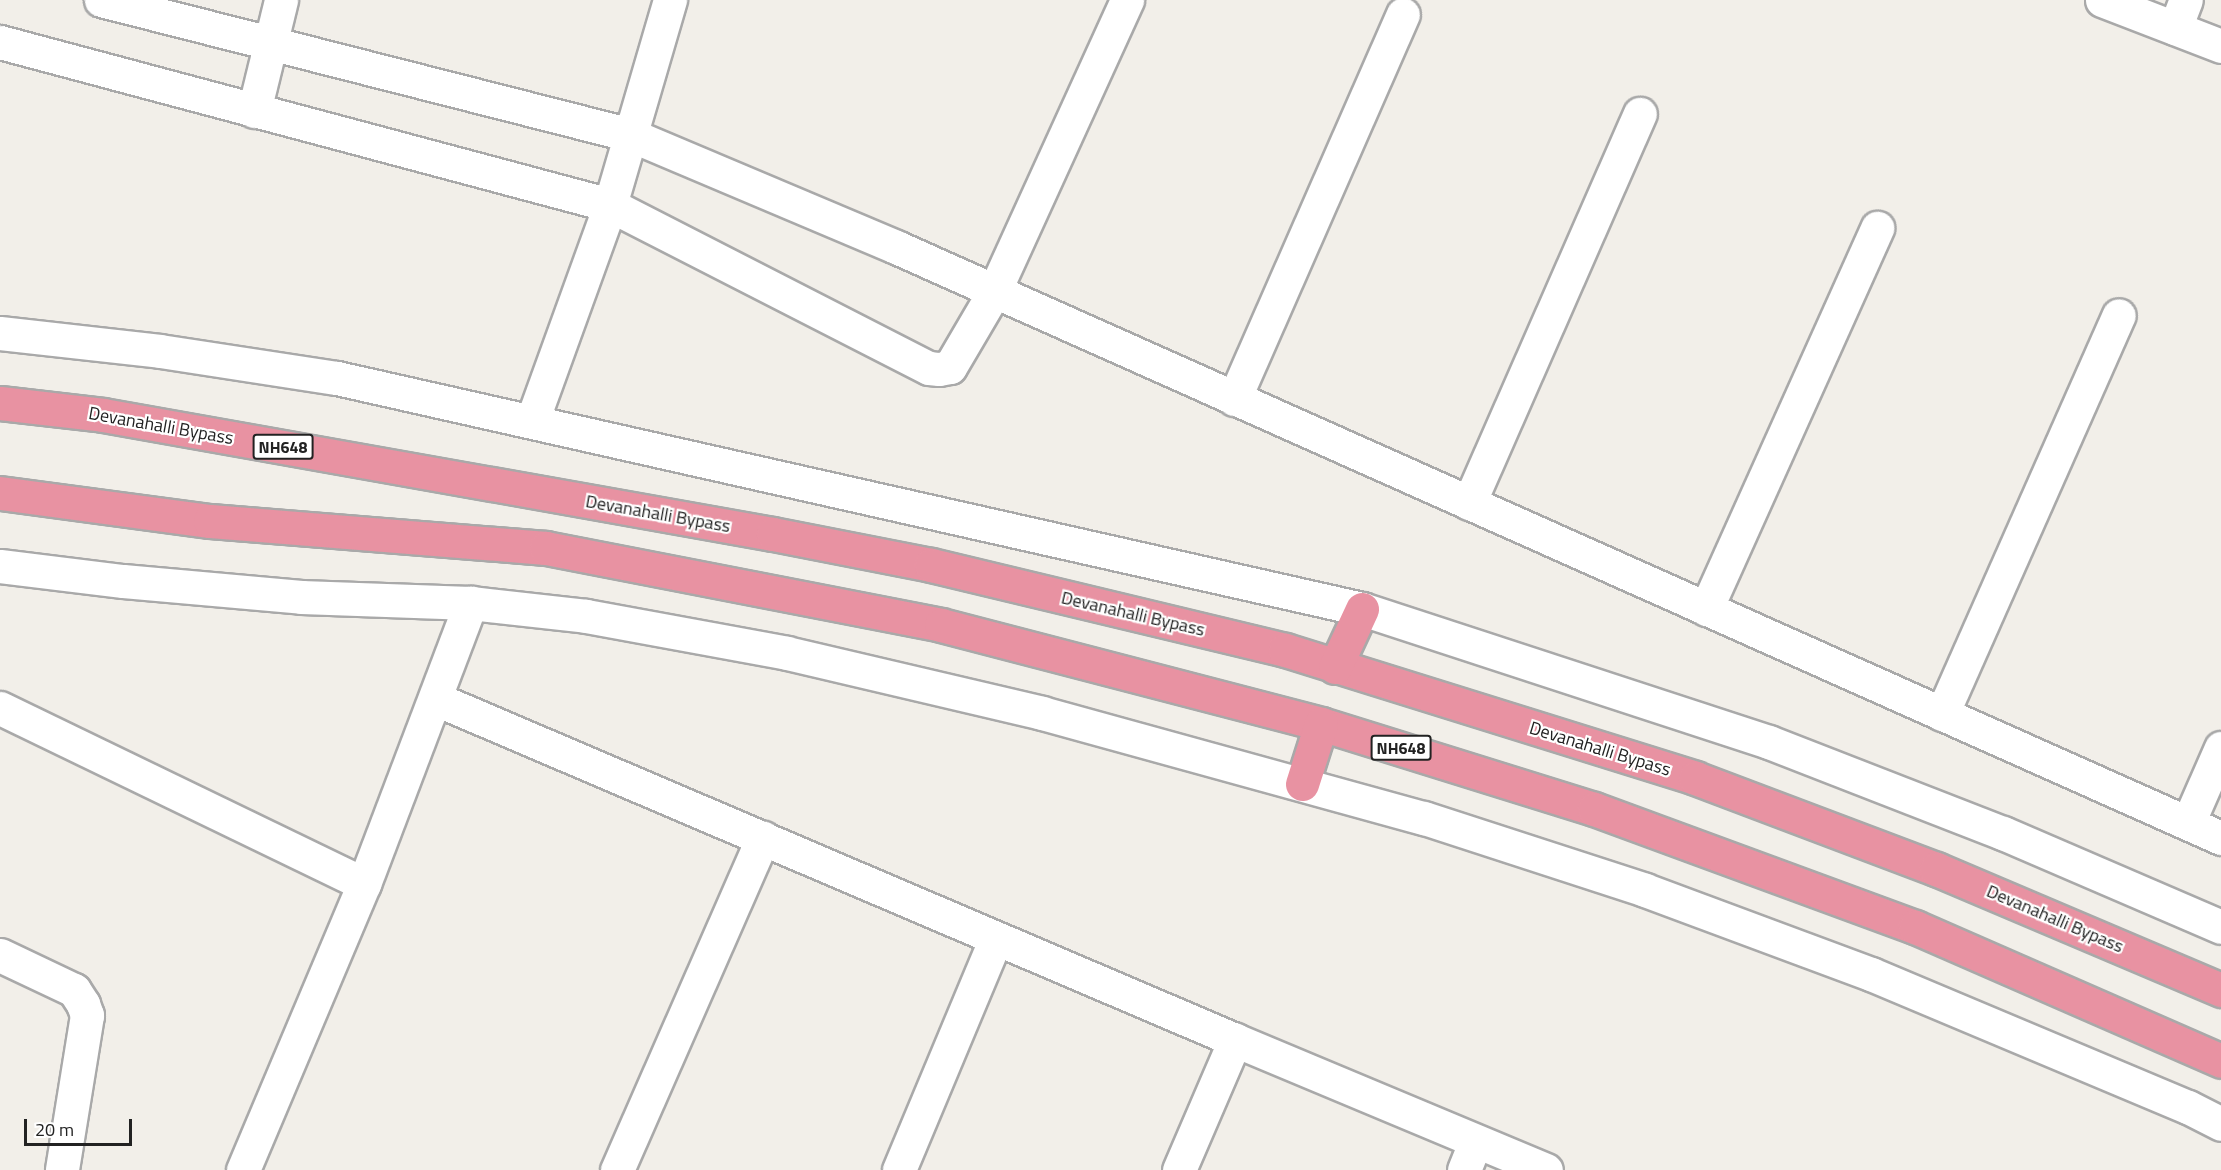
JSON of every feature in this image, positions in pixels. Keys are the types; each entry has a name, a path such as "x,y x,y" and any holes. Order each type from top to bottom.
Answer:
{"highway":[{"name":"Devanahalli Bypass","path":"0,403 115,417 897,559 1263,645 1695,778 1936,869 2221,990"},
{"name":"NH648","path":"0,493 210,521 546,548 941,625 1321,724 1594,809 1882,914 2221,1060"},
{"path":"1335,667 1362,609"},
{"path":"1302,784 1321,724"}],"street":[{"path":"101,0 631,135 896,247 2221,838"},
{"path":"254,111 281,0"},
{"path":"532,421 610,205 669,0"},
{"path":"0,42 610,205 928,368 950,367 994,292 1127,0"},
{"path":"2102,0 2181,14 2221,46"},
{"path":"1234,399 1403,14"},
{"path":"1469,503 1640,114"},
{"path":"1706,609 1877,228"},
{"path":"1942,714 2119,315"},
{"path":"0,333 160,351 337,378 1362,609 1769,742 2003,834 2221,927"},
{"path":"0,566 123,581 302,597 471,603 586,616 787,653 1042,713 1424,818 1645,890 1871,974 2188,1107 2221,1124"},
{"path":"243,1170 364,884 471,603"},
{"path":"436,699 1235,1041 1470,1156 1546,1170"},
{"path":"0,708 364,884"},
{"path":"2188,823 2221,748"},
{"path":"617,1170 763,838"},
{"path":"899,1170 996,938"},
{"path":"0,955 74,990 84,1004 87,1015 62,1170"},
{"path":"1179,1170 1235,1041"}]}
